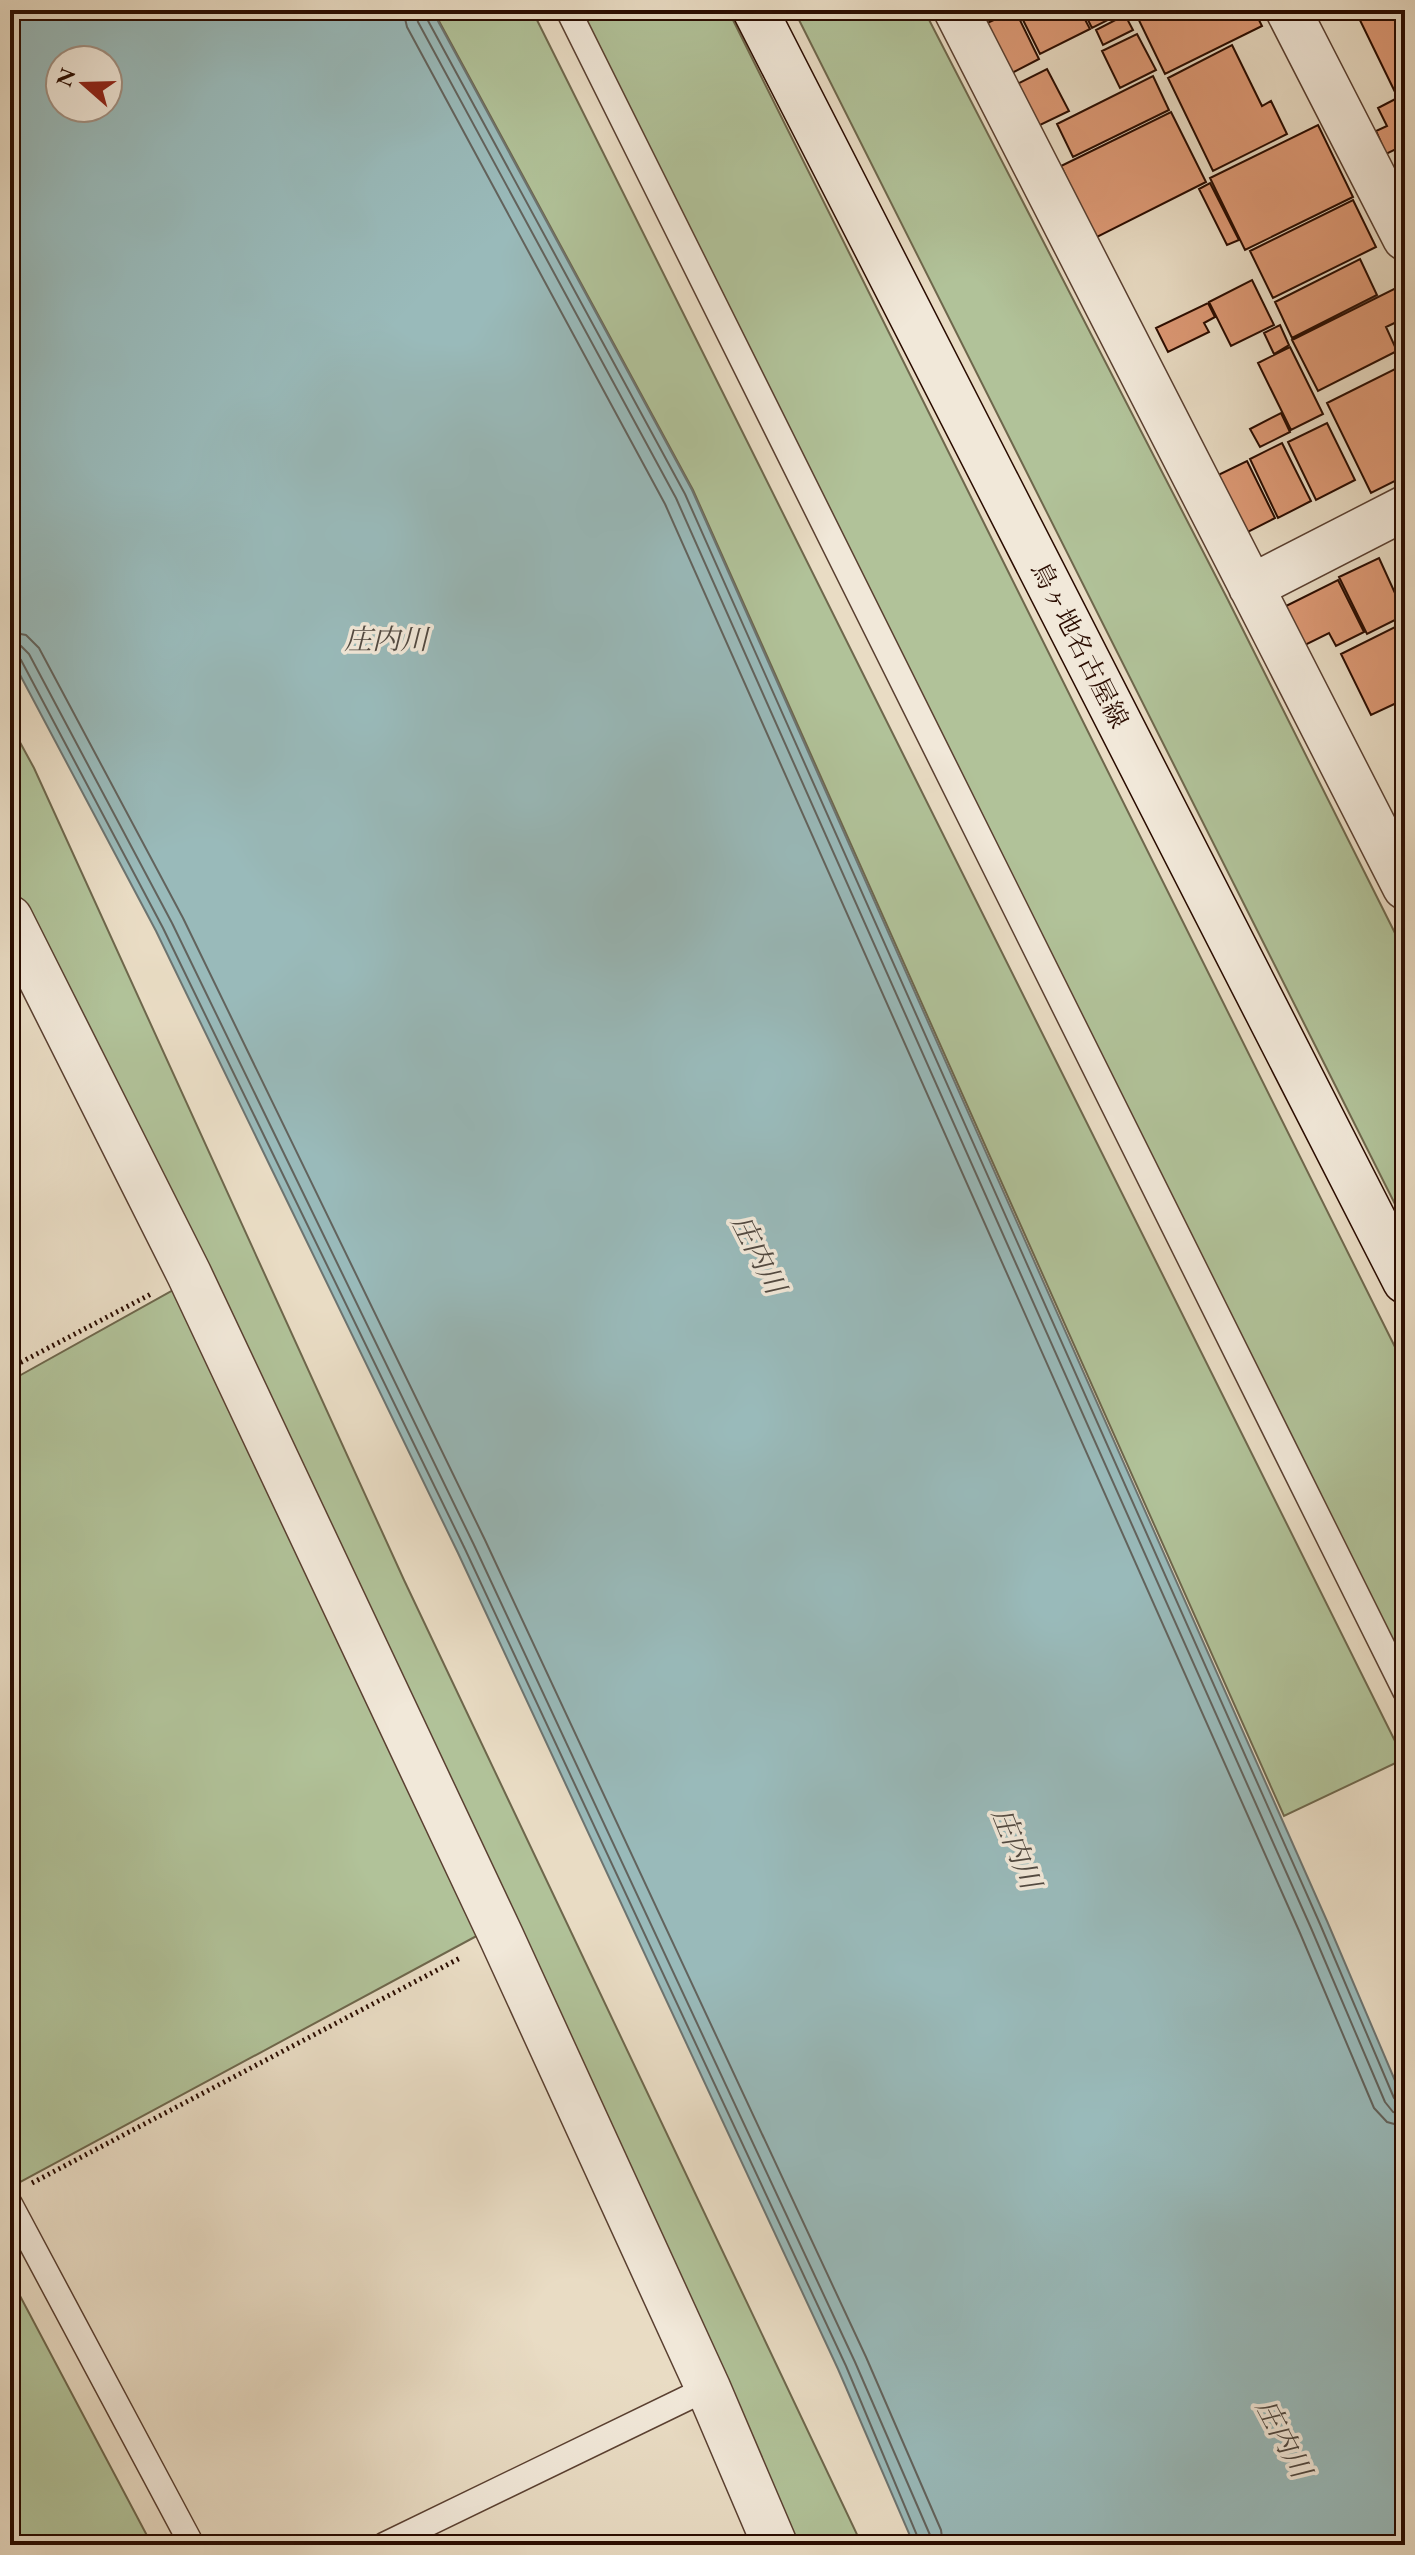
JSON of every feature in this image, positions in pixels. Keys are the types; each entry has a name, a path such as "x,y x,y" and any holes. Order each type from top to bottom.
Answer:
{"street":[{"name":"鳥ヶ地名古屋線","path":"755,10 1405,1281"},
{"path":"956,10 1405,887"},
{"path":"1288,10 1405,238"},
{"path":"1251,587 1405,508"},
{"path":"10,918 189,1274 501,1936 708,2388 775,2545"}],"lane":[{"path":"568,10 1405,1691"},
{"path":"17,2196 192,2545"},
{"path":"384,2545 708,2388"}],"path":[{"path":"10,1368 189,1274"},
{"path":"17,2196 501,1936"}],"green space":[{"path":"433,10 532,10 1404,1759 1284,1816 693,490"},
{"path":"579,10 728,10 1405,1367 1405,1670"},
{"path":"794,10 924,10 1228,600 1405,953 1405,1224"},
{"path":"10,724 34,768 404,1580 862,2545 794,2545 73,1004 10,883"},
{"path":"177,1288 484,1932 13,2186 10,2180 10,1381"},
{"path":"10,2277 152,2545 10,2545"}],"water":[{"name":"庄内川","path":"10,10 432,10 692,490 1327,1921 1405,2104 1405,2545 914,2545 838,2369 458,1553 156,931 10,656"}],"building":[{"path":"1015,10 1039,59 1008,75 983,25"},
{"path":"1018,10 1080,10 1090,29 1040,54"},
{"path":"1083,10 1124,10 1124,12 1092,28"},
{"path":"1134,10 1254,10 1262,26 1165,74"},
{"path":"1355,10 1405,10 1405,89 1396,94"},
{"path":"1125,15 1133,30 1103,45 1096,30"},
{"path":"1137,34 1156,70 1120,88 1102,51"},
{"path":"1232,45 1262,106 1271,101 1287,134 1213,171 1168,78"},
{"path":"1047,69 1069,111 1038,126 1017,84"},
{"path":"1153,76 1169,110 1073,157 1057,124"},
{"path":"1405,94 1405,162 1398,148 1386,154 1376,131 1387,126 1378,108"},
{"path":"1171,112 1206,182 1095,238 1061,166"},
{"path":"1318,125 1353,197 1245,250 1210,178"},
{"path":"1210,183 1239,240 1227,245 1199,189"},
{"path":"1353,200 1376,247 1273,298 1250,251"},
{"path":"1360,259 1377,295 1292,338 1275,302"},
{"path":"1252,280 1274,325 1231,346 1209,302"},
{"path":"1396,288 1405,305 1405,318 1386,327 1397,351 1318,391 1292,340"},
{"path":"1208,303 1215,317 1204,323 1209,332 1168,352 1156,328"},
{"path":"1280,325 1289,345 1274,354 1264,333"},
{"path":"1290,347 1323,414 1291,430 1258,363"},
{"path":"1399,367 1405,380 1405,476 1371,493 1327,403"},
{"path":"1281,413 1290,432 1260,447 1250,429"},
{"path":"1327,423 1355,480 1316,500 1288,442"},
{"path":"1282,443 1311,501 1278,518 1250,459"},
{"path":"1247,461 1275,518 1240,536 1212,478"},
{"path":"1379,558 1405,615 1367,634 1339,577"},
{"path":"1338,580 1364,632 1336,646 1329,633 1303,646 1284,607"},
{"path":"1405,622 1405,699 1371,715 1341,654"}]}
